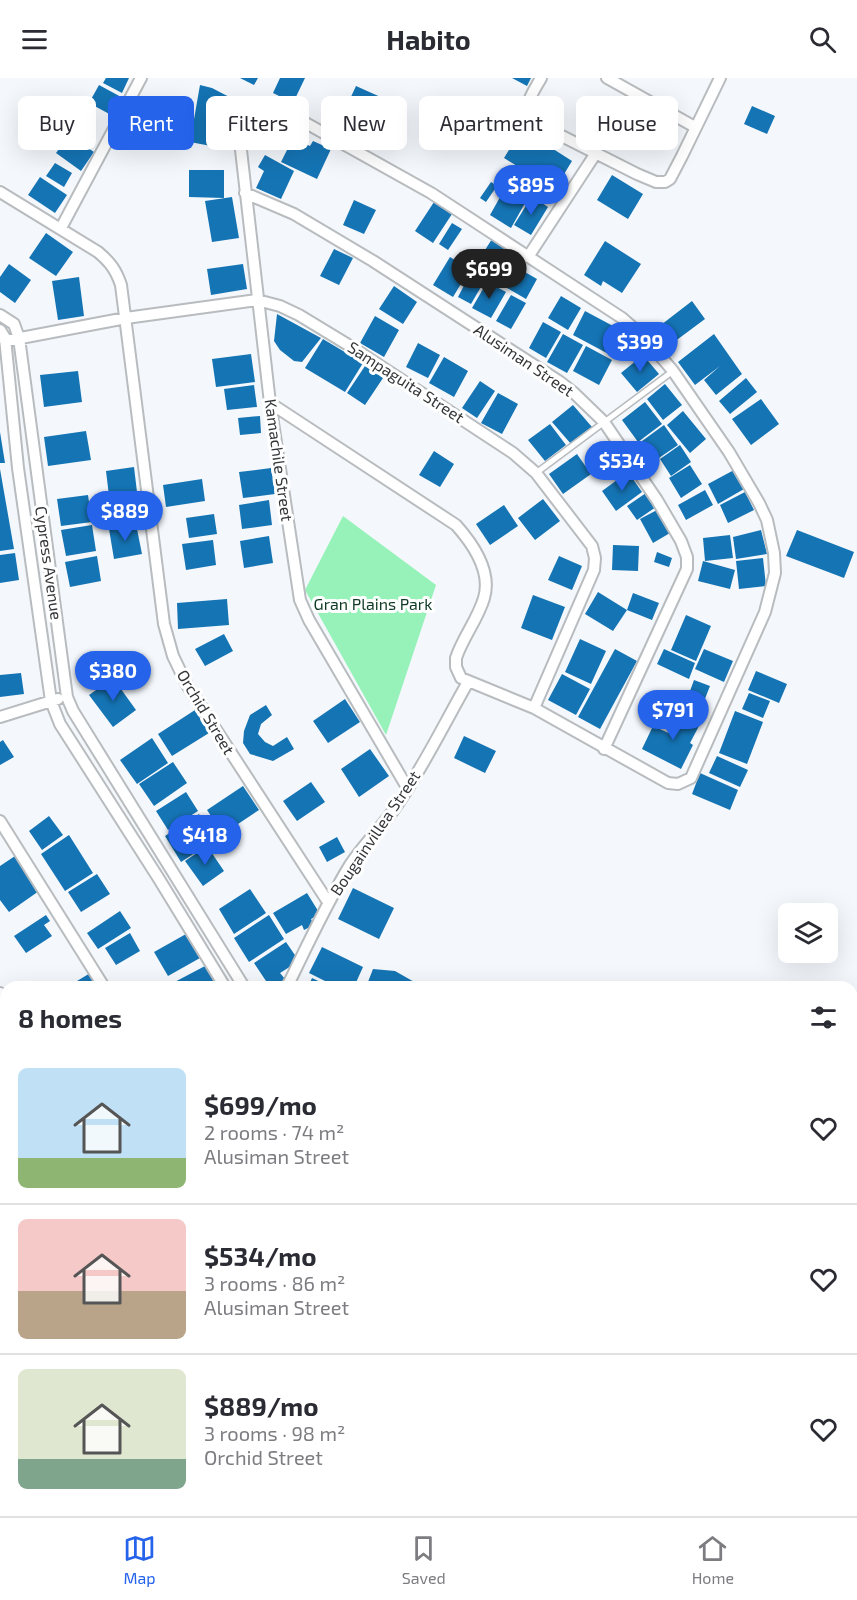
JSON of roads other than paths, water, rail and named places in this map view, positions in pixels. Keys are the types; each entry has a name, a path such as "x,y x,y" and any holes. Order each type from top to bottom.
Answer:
{"street":[{"path":"61,228 141,78"},
{"path":"541,78 528,104 527,113 538,124 648,179 665,182 670,179 720,78"},
{"path":"607,78 695,127"},
{"name":"Kamachile Street","path":"408,789 309,620 300,600 257,300 245,193 242,150 245,130 252,118 262,110 271,108 282,111 361,152 431,193 528,257"},
{"path":"270,403 456,525 474,548 486,584 484,597 456,658 461,678 534,708 668,783 678,784 691,778 765,612 774,573 774,553 767,520 759,503 729,452 673,371 645,339 622,318 528,257 596,153"},
{"name":"Orchid Street","path":"0,192 61,228 110,262 117,273 126,318 164,624 173,656 187,685 328,902"},
{"name":"Alusiman Street","path":"245,193 294,214 373,261 560,382 604,422 657,500 681,541 687,557 687,569 604,749"},
{"name":"Sampaguita Street","path":"5,341 126,318 257,300 280,306 298,315 501,444 536,473 592,546 596,558 594,570 534,708"},
{"path":"0,315 13,322 19,338"},
{"name":"Cypress Avenue","path":"0,330 4,334 5,341 18,468 51,701 60,724 221,981"},
{"name":"Cypress Avenue","path":"19,338 67,697 73,711 240,981"},
{"name":"Bougainvillea Street","path":"290,981 328,902 361,848 393,811 408,789 468,682"},
{"path":"0,717 67,697"},
{"path":"0,821 100,981"},
{"path":"159,879 172,870"}],"lane":[{"path":"536,473 673,371"}],"park label":[{"name":"Gran Plains Park","path":"373,604"}]}
